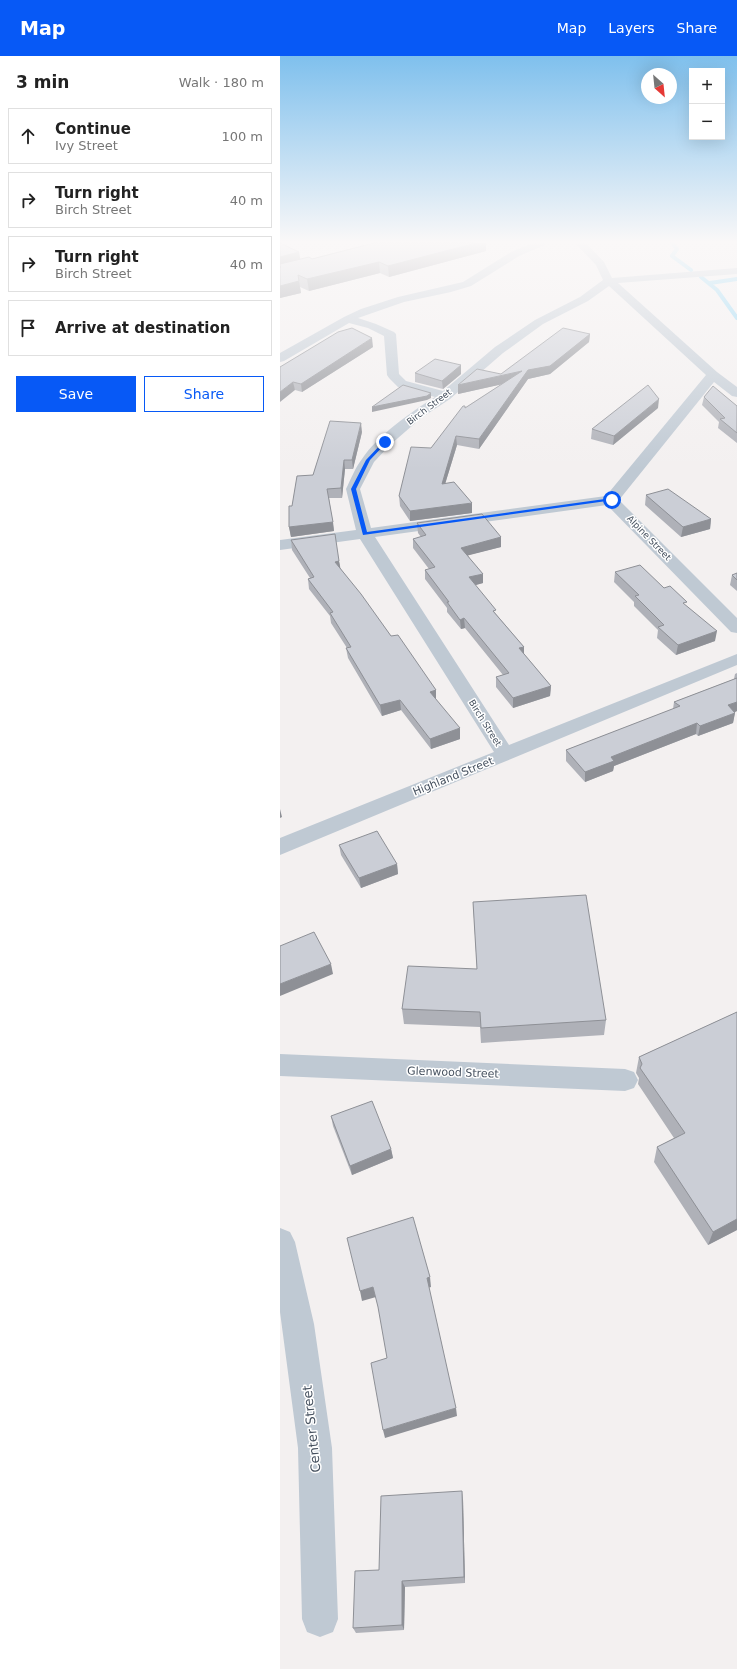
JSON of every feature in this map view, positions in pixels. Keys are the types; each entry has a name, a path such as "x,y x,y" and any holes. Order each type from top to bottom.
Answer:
{"street":[{"path":"280,358 348,318"},
{"path":"349,318 390,334 393,376 402,384 445,396"},
{"name":"Birch Street","path":"505,754 365,534 353,489 368,460 385,442 416,415 445,396 499,350 547,318"},
{"path":"651,318 713,374 737,393"},
{"path":"280,545 612,500 713,374"},
{"name":"Alpine Street","path":"612,500 734,625"},
{"name":"Highland Street","path":"280,847 737,659"},
{"name":"Glenwood Street","path":"280,1065 625,1080"},
{"name":"Center Street","path":"280,1242 298,1324 315,1448 320,1619"}],"building":[{"path":"352,328 372,338 301,384 293,382 280,392 280,367 338,332"},
{"path":"563,328 590,334 550,366 528,370 479,439 456,436 442,484 454,482 472,503 410,511 399,496 411,447 431,448 463,406 465,406 465,408 522,371 458,385 477,369 501,374"},
{"path":"435,359 461,365 442,381 415,373"},
{"path":"403,385 431,393 427,396 372,407"},
{"path":"648,385 659,399 614,436 592,429"},
{"path":"713,386 737,406 737,433 720,419 725,418 704,397"},
{"path":"330,421 361,423 352,460 344,460 341,488 327,489 333,522 289,527 289,506 292,506 297,476 313,475"},
{"path":"668,489 711,519 683,527 646,495"},
{"path":"482,514 501,537 461,548 483,574 469,577 496,610 493,611 524,647 519,648 551,686 513,698 496,677 509,673 464,618 460,620 447,602 449,602 425,570 435,567 413,539 426,535 417,523"},
{"path":"335,534 339,561 335,562 361,594 391,636 398,635 436,690 430,692 460,728 430,739 400,700 380,705 346,648 351,647 330,613 333,612 308,579 314,577 291,540"},
{"path":"640,565 664,588 670,586 687,602 683,603 717,631 678,645 658,627 664,625 635,596 639,595 615,572"},
{"path":"737,573 737,580 732,575"},
{"path":"737,678 737,702 728,705 735,713 700,726 697,723 611,757 614,761 585,772 566,750 680,706 674,702"},
{"path":"377,831 397,864 359,878 339,845"},
{"path":"586,895 606,1020 481,1028 480,1012 402,1009 408,966 477,969 473,902"},
{"path":"314,932 331,964 280,984 280,946"},
{"path":"737,1012 737,1219 713,1232 657,1147 685,1133 640,1068 642,1064 639,1057"},
{"path":"372,1101 391,1149 350,1166 331,1116"},
{"path":"413,1217 430,1277 427,1278 456,1408 383,1430 371,1363 387,1358 378,1307 373,1287 360,1291 347,1238"},
{"path":"462,1491 464,1577 402,1581 402,1625 353,1628 355,1571 379,1570 381,1496"}],"route":[{"path":"385,442 368,460 353,489 365,534 612,500"}]}
